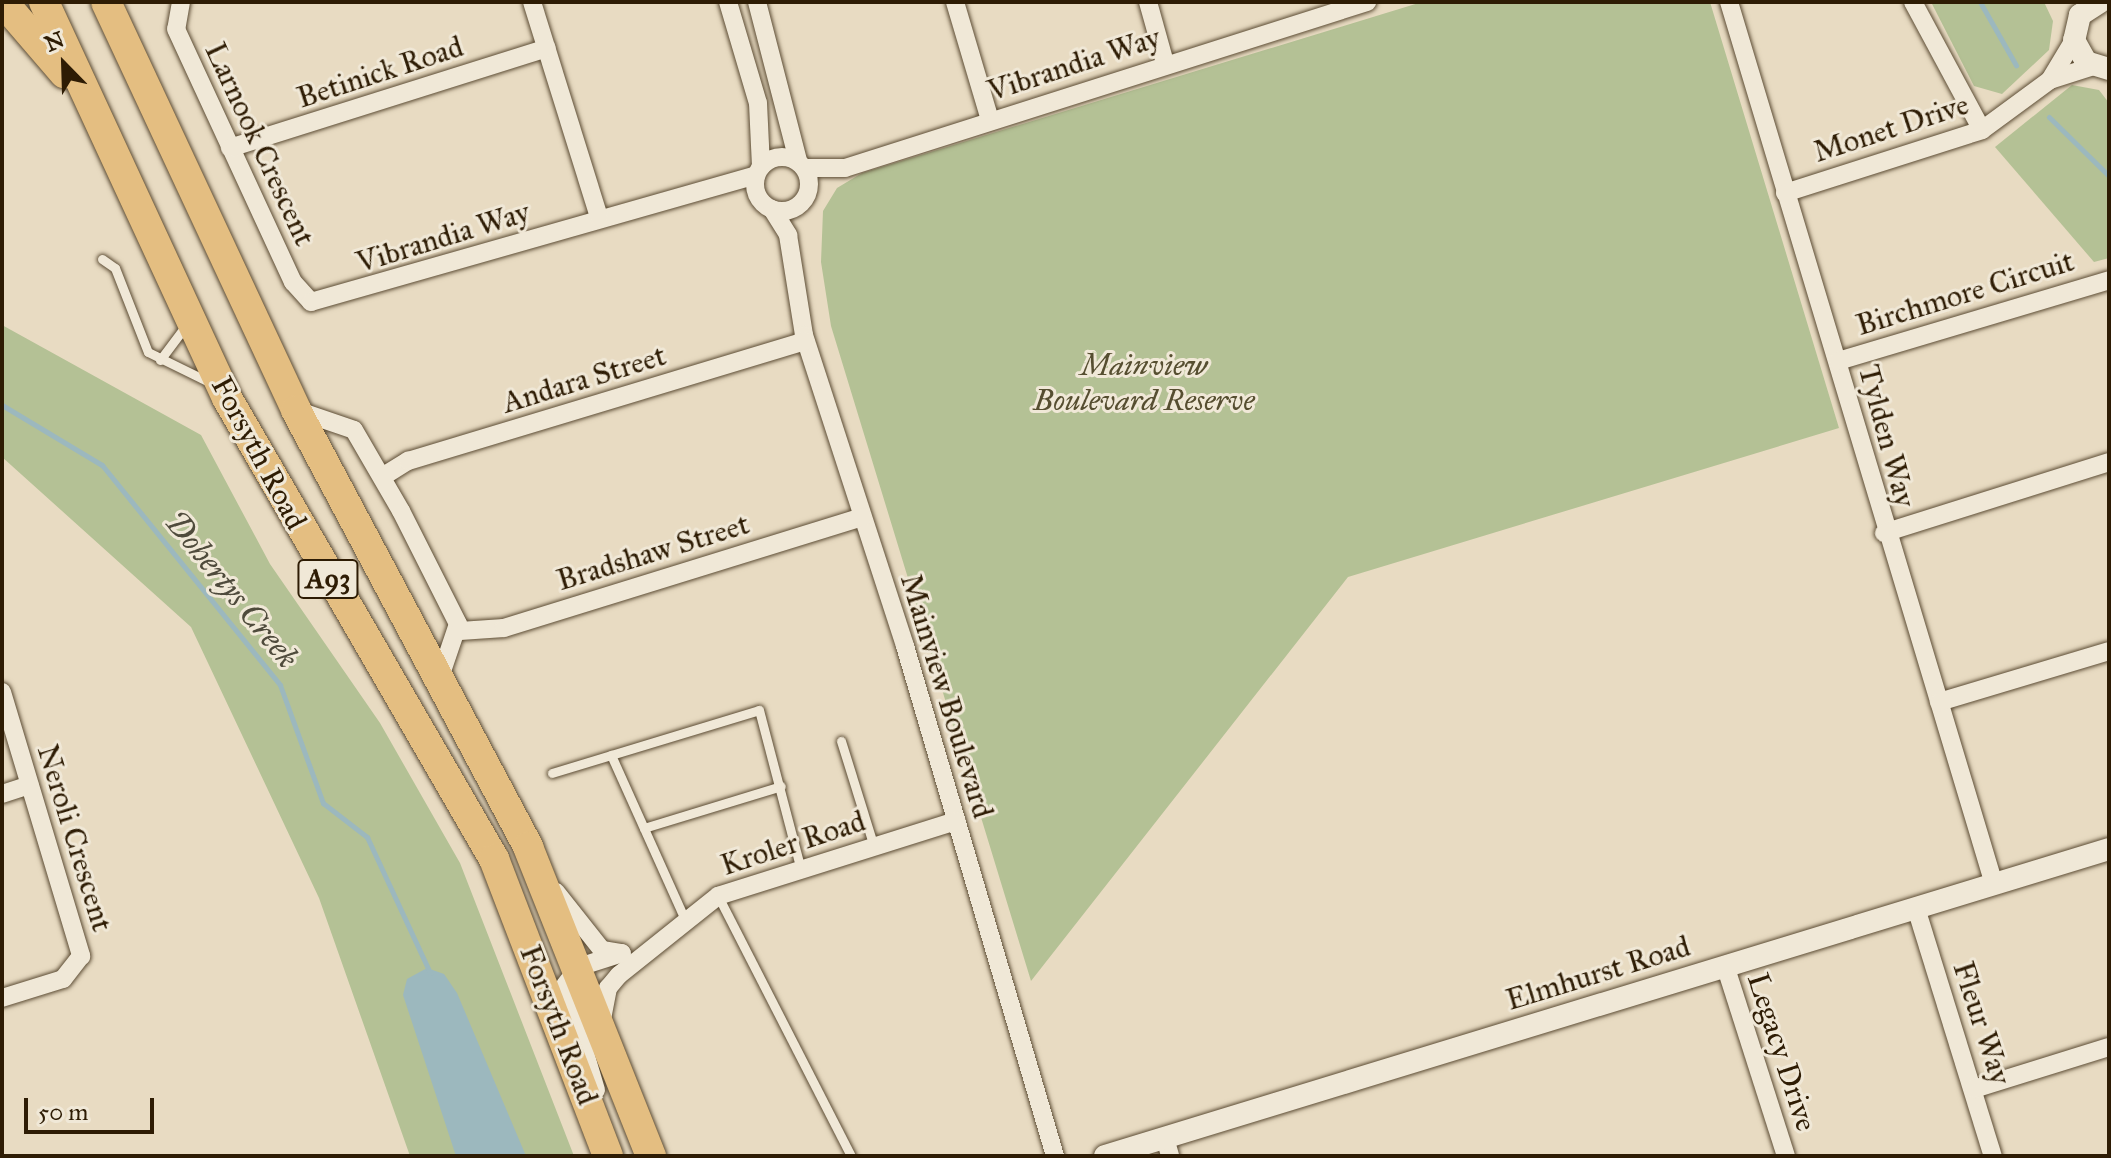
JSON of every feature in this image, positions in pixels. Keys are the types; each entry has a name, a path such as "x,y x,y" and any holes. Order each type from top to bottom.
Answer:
{"highway":[{"path":"3,2 95,112"},
{"name":"Forsyth Road","path":"44,2 227,398 494,859 608,1156"},
{"name":"Forsyth Road","path":"106,2 296,410 528,847 601,1022 651,1156"},
{"path":"123,2 123,39"}],"street":[{"name":"Larnook Crescent","path":"181,2 176,29 293,282 311,302"},
{"path":"532,2 599,217"},
{"path":"728,2 758,103 759,171"},
{"path":"757,2 801,164"},
{"path":"955,2 990,120"},
{"path":"1148,2 1165,63"},
{"name":"Vibrandia Way","path":"685,197 766,205 806,198 845,168 1336,6 1367,2"},
{"name":"Tylden Way","path":"1729,2 1838,361 1884,533 1994,884"},
{"path":"1913,2 1982,130"},
{"path":"2100,2 2074,22 2104,69"},
{"name":"Monet Drive","path":"2050,80 2074,22"},
{"name":"Betinick Road","path":"230,148 547,48"},
{"name":"Monet Drive","path":"1785,193 1982,130 2050,80 2104,69"},
{"name":"Vibrandia Way","path":"311,302 599,217 685,197 759,171 778,157 801,164 845,168"},
{"name":"Mainview Boulevard","path":"792,252 806,198 801,164"},
{"name":"Mainview Boulevard","path":"759,171 766,205 792,252 805,341 956,821 1055,1156"},
{"name":"Birchmore Circuit","path":"1838,361 2109,280"},
{"name":"Andara Street","path":"382,477 408,461 805,341"},
{"path":"296,410 354,430 382,477 460,631 439,680"},
{"path":"1884,533 2109,462"},
{"name":"Bradshaw Street","path":"460,631 504,628 862,517"},
{"path":"1939,702 2109,651"},
{"name":"Neroli Crescent","path":"2,692 81,956 63,979 2,998"},
{"path":"2,794 30,785"},
{"name":"Kroler Road","path":"659,942 718,896 956,821"},
{"path":"528,847 602,950 622,953"},
{"name":"Elmhurst Road","path":"1105,1156 1168,1147 1725,965 2109,849"},
{"name":"Fleur Way","path":"1916,908 1993,1156"},
{"path":"608,1156 566,995 568,976 579,967 659,942"},
{"path":"601,1022 608,988 659,942"},
{"name":"Legacy Drive","path":"1725,965 1786,1156"},
{"path":"1974,1089 2109,1047"}],"lane":[{"path":"102,259 115,268 135,331 160,360 202,376 227,398"},
{"path":"160,360 192,317"},
{"path":"552,773 759,710 801,870"},
{"path":"841,741 874,847"},
{"path":"611,755 686,922"},
{"path":"644,828 781,786"},
{"path":"718,896 851,1156"}],"green space":[{"name":"Mainview Boulevard Reserve","path":"1422,2 1710,2 1839,428 1348,577 1031,981 831,326 821,262 823,211 837,188 862,173"},
{"path":"1931,2 2044,2 2053,21 2049,50 2002,94 1974,86"},
{"path":"2072,85 2099,90 2109,103 2109,258 2094,262 1995,147"},
{"path":"2,325 201,435 270,564 380,723 460,863 574,1156 410,1156 319,898 191,627 2,457"}],"water":[{"path":"427,968 444,974 457,993 526,1156 456,1156 403,995 407,979"}],"waterway":[{"path":"1980,2 2016,65"},
{"path":"2049,117 2109,176"},
{"name":"Dohertys Creek","path":"2,405 102,465 280,685 323,803 367,837 430,973"}]}
